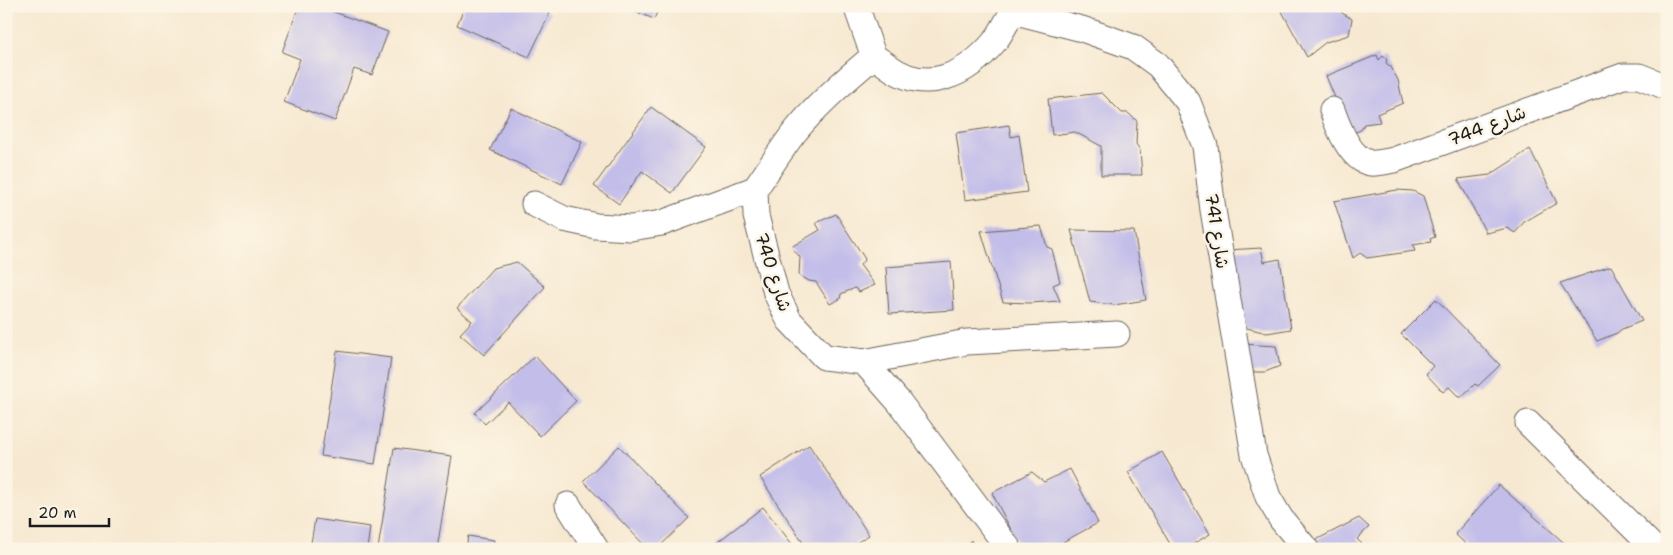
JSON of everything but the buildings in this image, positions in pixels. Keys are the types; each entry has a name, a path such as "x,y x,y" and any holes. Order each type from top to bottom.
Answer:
{"street":[{"path":"856,6 874,56 897,73 915,80 932,81 953,75 973,62 995,41 1012,9"},
{"name":"شارع 741","path":"1012,9 1082,29 1133,48 1158,65 1188,102 1204,146 1254,455 1268,497 1281,519 1306,549"},
{"path":"534,204 564,219 596,226 631,228 662,224 755,189 794,133 814,110 845,80 874,56"},
{"name":"شارع 744","path":"1332,110 1348,144 1358,157 1371,163 1394,160 1623,76 1638,76 1667,87"},
{"name":"شارع 740","path":"755,189 756,216 776,293 789,320 824,357 864,362 967,342 1117,334"},
{"path":"864,362 899,402 1009,549"},
{"path":"1528,423 1655,549"},
{"path":"568,505 596,549"}]}
